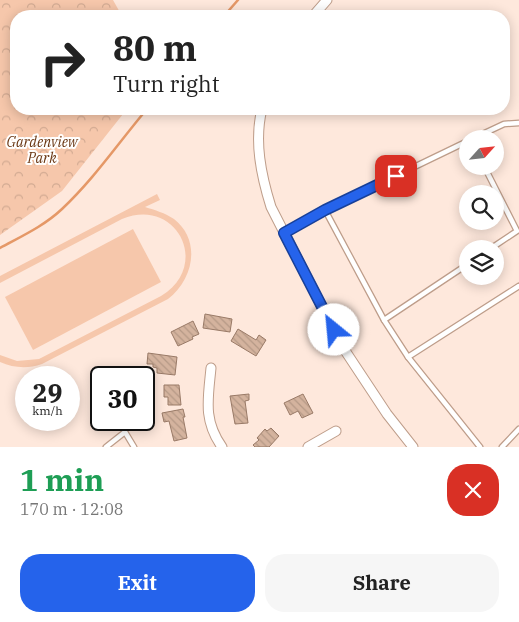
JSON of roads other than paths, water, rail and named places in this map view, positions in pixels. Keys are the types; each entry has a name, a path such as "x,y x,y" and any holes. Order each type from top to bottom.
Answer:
{"street":[{"path":"318,10 327,0"},
{"path":"261,115 258,131 260,164 271,207 355,367 387,414 413,447"},
{"path":"211,368 207,410 214,435 222,447"},
{"path":"308,447 336,430"}],"lane":[{"path":"491,130 504,124 519,123"},
{"path":"284,233 325,210 459,145"},
{"path":"488,175 516,231 503,240"},
{"path":"325,210 384,320 408,357 480,447"},
{"path":"384,320 459,270"},
{"path":"408,357 519,286"},
{"path":"502,447 519,429"},
{"path":"106,447 125,432 134,447"}],"waterway":[{"path":"229,10 238,0"},
{"path":"0,248 40,226 62,209 96,173 142,115"}],"park label":[{"name":"Gardenview Park","path":"42,150"}]}
